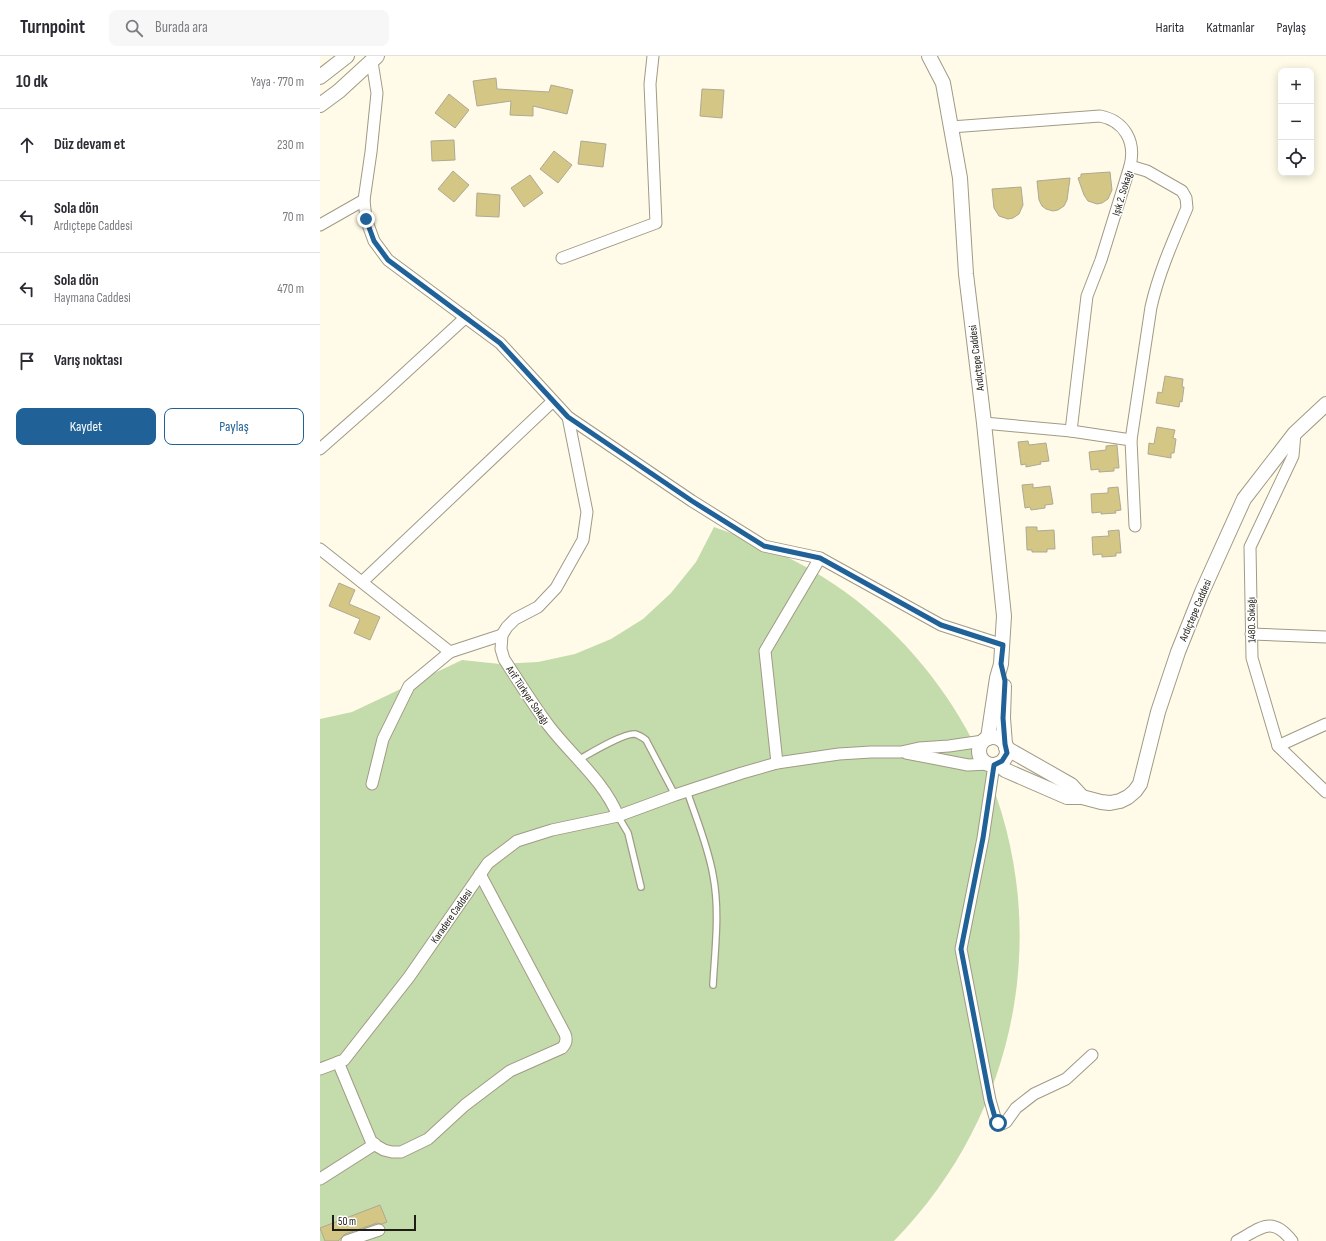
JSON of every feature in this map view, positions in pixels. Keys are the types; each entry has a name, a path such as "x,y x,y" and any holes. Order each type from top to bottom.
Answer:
{"street":[{"path":"320,77 347,56"},
{"path":"562,258 656,223 650,84 653,56"},
{"name":"Ardıçtepe Caddesi","path":"929,56 943,83 960,178 966,274 984,423 1004,616 1001,664 997,678 986,740"},
{"path":"320,105 374,59"},
{"path":"374,59 377,93 364,200 366,219 374,241 388,260 500,343 568,417 692,501 764,546 820,558 941,625 1003,645"},
{"name":"Işık 2. Sokağı","path":"951,127 1100,116 1115,121 1128,135 1132,145 1133,156 1101,260 1087,296 1071,431"},
{"path":"1130,166 1147,171 1182,191 1187,203 1187,208 1161,271 1153,300 1131,440 1135,526"},
{"path":"320,225 364,200"},
{"path":"320,449 386,391 466,317"},
{"path":"362,582 553,401"},
{"name":"Ardıçtepe Caddesi","path":"993,764 1067,797 1082,797 1110,803 1120,801 1132,794 1140,784 1158,712 1178,652 1202,592 1244,499 1295,433 1326,404"},
{"path":"372,784 383,740 409,686 450,652 502,635 515,619 538,606 556,588 583,540 587,512 568,417"},
{"path":"984,423 1071,431 1131,440"},
{"name":"1480. Sokağı","path":"1295,433 1292,456 1250,547 1252,658 1278,746 1326,792"},
{"path":"320,549 450,652"},
{"path":"777,763 765,651 820,558"},
{"path":"1251,634 1326,637"},
{"name":"Arif Türkyar Sokağı","path":"502,635 501,649 504,660 549,726 605,792 618,816"},
{"name":"Ardıçtepe Caddesi","path":"1001,664 1005,681 1003,718 1005,746 1071,785 1082,797"},
{"path":"1278,746 1326,724"},
{"path":"997,738 1005,746 1005,758 993,764 968,765 902,752 919,748 960,745 997,738"},
{"path":"986,740 980,745 979,754 984,762 993,764"},
{"name":"Karadere Caddesi","path":"320,1069 344,1060 408,977 488,863 517,841 552,830 618,816 687,791 777,763 839,754 902,752"},
{"path":"993,764 983,838 961,949 990,1100 996,1121 1002,1124 1006,1122 1016,1108 1034,1094 1066,1079 1092,1055"},
{"path":"338,1062 371,1141 384,1150 401,1152 428,1139 465,1105 510,1070 562,1048 566,1043 567,1040 565,1034 480,874"},
{"path":"320,1179 375,1144"},
{"path":"1237,1241 1267,1225 1279,1228 1285,1232 1292,1241"},
{"path":"347,1241 380,1230"}],"lane":[{"path":"578,760 631,734 640,736 646,740 675,795"},
{"path":"687,791 710,858 714,881 717,908 714,985"},
{"path":"618,816 628,833 641,887"}],"green space":[{"path":"714,527 770,549 806,567 840,588 856,600 924,666 973,742 1005,825 1019,912 1015,1000 993,1086 952,1167 894,1241 320,1241 320,719 352,712 462,660 500,664 538,662 575,654 611,639 643,619 671,593 696,562"}],"building":[{"path":"496,78 497,89 549,92 551,85 573,90 567,114 533,106 533,116 510,115 511,101 477,106 473,81"},
{"path":"702,89 724,90 722,118 700,116"},
{"path":"449,94 469,110 455,128 435,113"},
{"path":"454,140 455,160 432,161 431,141"},
{"path":"581,141 606,144 603,167 578,164"},
{"path":"554,151 572,165 558,183 540,169"},
{"path":"453,171 469,185 454,202 438,189"},
{"path":"1110,172 1112,190 1108,199 1097,204 1088,201 1084,195 1078,178 1081,177 1081,174"},
{"path":"530,175 543,193 524,207 511,188"},
{"path":"1070,178 1067,200 1064,206 1053,211 1042,206 1039,200 1037,181"},
{"path":"1021,187 1023,205 1019,214 1008,219 999,216 994,208 992,189"},
{"path":"477,193 500,195 499,217 476,216"},
{"path":"1165,376 1183,379 1182,387 1184,387 1182,402 1180,401 1179,407 1156,403 1158,392 1162,393"},
{"path":"1157,427 1175,430 1173,438 1176,439 1174,453 1171,453 1171,458 1148,454 1149,443 1154,444"},
{"path":"1028,441 1029,445 1046,443 1049,461 1040,462 1041,464 1026,467 1026,464 1021,465 1018,442"},
{"path":"1117,445 1119,468 1114,468 1114,471 1099,472 1099,469 1091,470 1089,452 1106,450 1106,446"},
{"path":"1033,484 1033,488 1050,486 1053,504 1045,505 1045,508 1031,510 1030,507 1025,508 1022,485"},
{"path":"1118,487 1121,510 1115,511 1116,513 1092,513 1091,494 1108,493 1108,488"},
{"path":"1026,527 1037,527 1037,531 1054,530 1055,549 1047,549 1047,552 1032,552 1032,550 1027,550"},
{"path":"1119,530 1121,553 1116,553 1116,556 1102,557 1102,554 1093,555 1092,537 1109,536 1108,531"},
{"path":"339,583 355,590 349,604 380,617 370,640 354,633 360,619 329,606"},
{"path":"380,1205 387,1222 382,1224 377,1223 345,1234 338,1241 325,1241 320,1228"}],"route":[{"path":"366,219 374,241 388,260 500,343 568,417 692,501 764,546 820,558 941,625 1003,645 1001,664 1005,681 1003,728 1007,753 1002,761 994,765 983,838 961,949 990,1100 996,1121 998,1123"}]}
